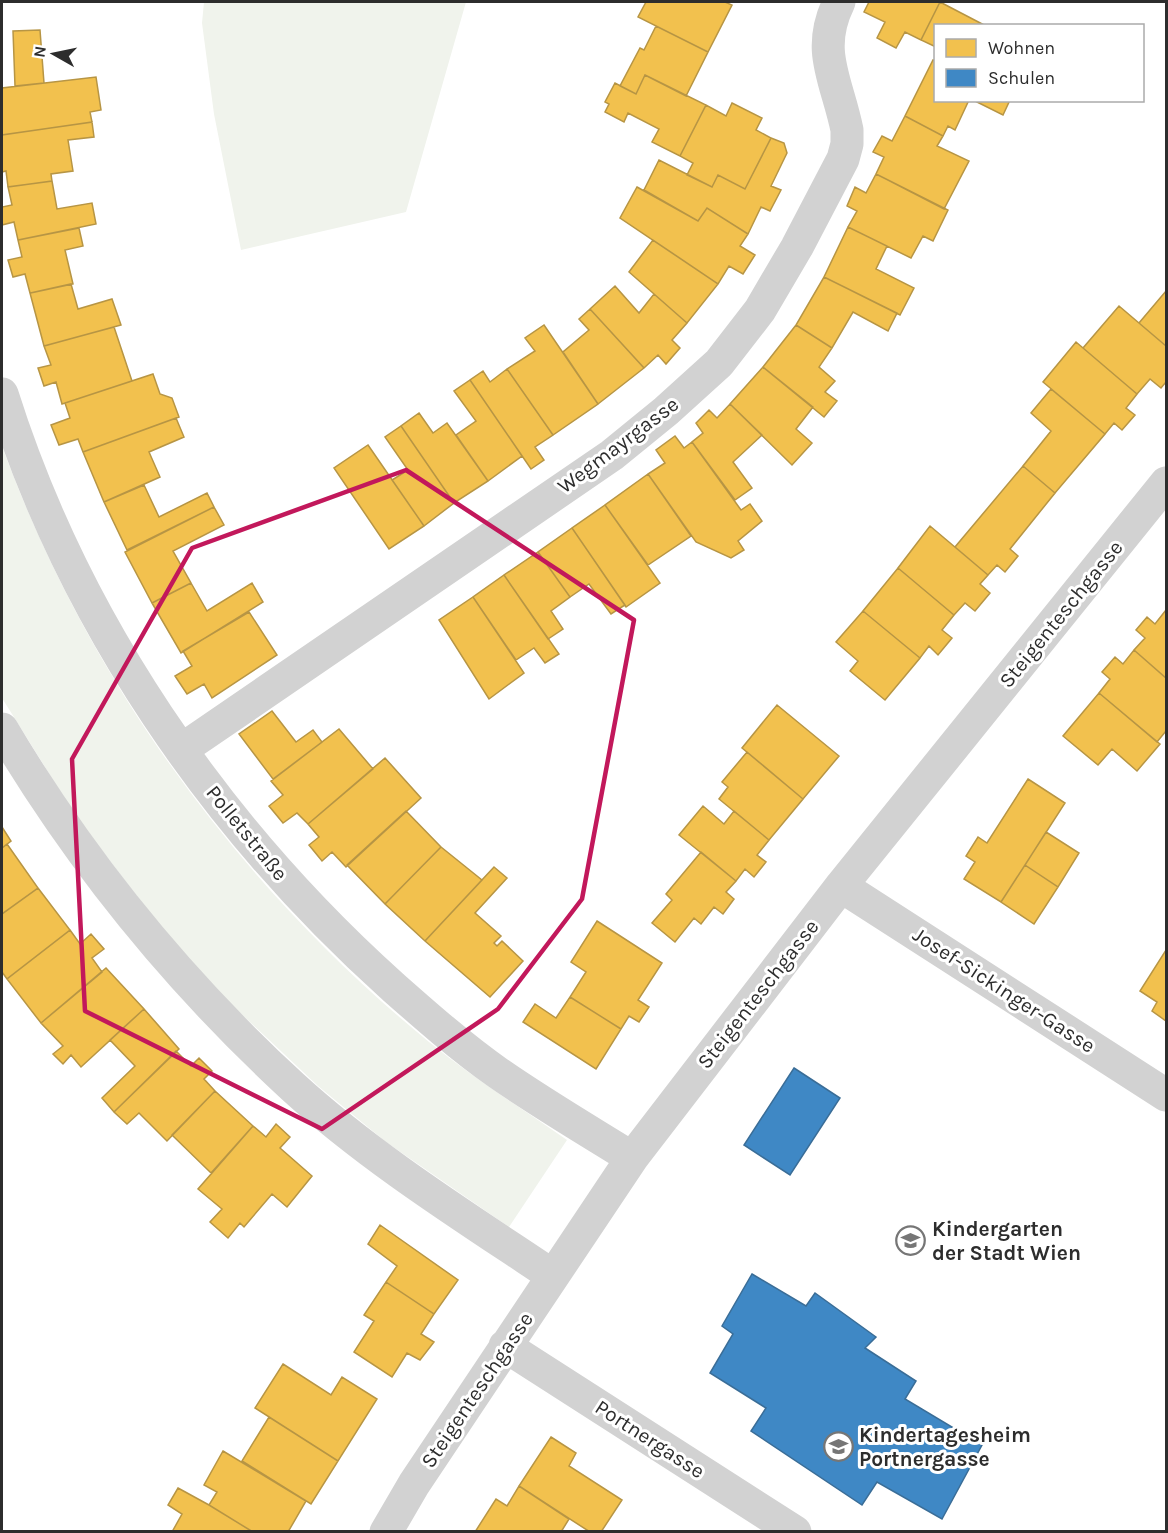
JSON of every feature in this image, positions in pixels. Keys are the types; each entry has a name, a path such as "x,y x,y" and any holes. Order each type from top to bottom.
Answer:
{"street":[{"name":"Wegmayrgasse","path":"181,750 612,455 719,363 760,310 797,247 843,159 847,144 847,130 826,44 830,21 839,2"},
{"name":"Polletstraße","path":"2,394 34,487 73,569 121,659 181,750 269,864 318,916 436,1025 498,1073 632,1158"},
{"name":"Steigenteschgasse","path":"386,1532 505,1346 632,1158 841,886 1167,483"},
{"path":"2,729 66,830 120,902 178,971 247,1042 294,1088 349,1133 449,1206 553,1276"},
{"name":"Josef-Sickinger-Gasse","path":"841,886 1167,1095"},
{"name":"Portnergasse","path":"505,1346 795,1532"}],"highlighted area":[{"path":"406,470 634,620 582,899 498,1009 322,1129 85,1011 72,759 192,548"}],"shaded area":[{"path":"204,2 466,2 406,212 241,250 214,114 202,23"},
{"path":"2,446 37,532 78,615 124,695 175,772 232,846 293,915 359,981 446,1055 567,1140 509,1227 386,1142 318,1086 234,1007 169,938 75,815 2,698"}],"building: Wohnen":[{"path":"646,2 725,2 732,5 708,52 638,17"},
{"path":"869,2 940,2 921,40 905,32 896,48 877,38 885,22 864,12"},
{"path":"940,2 982,24 934,24 934,46 921,40"},
{"path":"656,26 708,52 686,96 645,75 636,94 620,86 640,48 644,50"},
{"path":"40,30 44,83 15,86 13,31"},
{"path":"933,60 934,102 968,102 955,130 948,126 943,136 905,116"},
{"path":"645,75 706,105 680,156 652,142 659,129 628,113 624,122 605,112 609,104 605,102 615,83 636,94"},
{"path":"96,77 101,110 90,112 92,122 2,135 2,88"},
{"path":"977,102 1009,102 1003,115"},
{"path":"732,103 762,118 756,130 771,138 745,189 718,175 712,187 687,175 693,163 680,156 706,105 726,116"},
{"path":"905,116 943,136 937,146 969,161 944,209 876,174 884,157 873,152 882,136 892,141"},
{"path":"92,122 94,137 68,140 73,171 51,174 52,181 8,187 6,171 2,172 2,135"},
{"path":"771,138 784,143 787,153 771,186 781,190 770,211 761,207 748,234 707,208 698,221 644,190 659,160 712,187 718,175 745,189"},
{"path":"876,174 948,210 933,241 923,236 911,258 848,227 857,211 847,206 855,187 866,193"},
{"path":"52,181 57,209 92,203 96,224 18,240 14,222 2,225 2,207 12,205 8,187"},
{"path":"637,187 698,221 707,208 748,234 740,246 755,255 743,274 729,266 718,284 620,218"},
{"path":"848,227 887,246 876,269 914,288 900,315 824,277"},
{"path":"79,228 83,246 65,250 73,284 30,293 25,274 13,277 8,260 22,257 18,240"},
{"path":"653,240 718,284 687,323 629,272"},
{"path":"824,277 897,313 888,331 853,312 832,348 796,325"},
{"path":"71,284 78,309 112,299 121,325 44,346 30,293"},
{"path":"615,286 639,313 654,294 687,323 672,340 680,348 666,364 658,355 644,368 590,309"},
{"path":"1166,291 1166,346 1139,323"},
{"path":"1119,306 1166,346 1166,382 1161,388 1150,379 1137,394 1083,348"},
{"path":"590,309 644,368 598,404 563,352 589,330 579,319"},
{"path":"544,325 598,404 553,435 507,369 535,351 525,338"},
{"path":"796,325 832,348 819,367 835,381 825,392 837,401 824,417 763,367"},
{"path":"114,327 132,381 62,404 56,382 44,386 38,368 51,365 44,346"},
{"path":"1076,342 1137,394 1126,408 1135,415 1122,430 1114,423 1105,434 1043,382"},
{"path":"763,367 813,407 796,429 812,443 792,465 730,404"},
{"path":"507,369 553,435 535,447 544,460 531,469 470,380 483,371 490,382"},
{"path":"153,374 160,394 172,398 179,417 83,452 78,439 59,445 51,425 70,418 65,403"},
{"path":"470,380 522,456 488,481 456,435 476,421 454,391"},
{"path":"1051,389 1105,434 1055,493 1023,466 1051,431 1031,413"},
{"path":"730,404 762,435 733,462 752,488 735,500 692,442 703,433 696,423 709,410 717,418"},
{"path":"419,413 433,433 447,423 488,481 454,503 401,426"},
{"path":"176,418 184,437 149,452 160,477 104,502 83,452"},
{"path":"401,426 454,503 424,526 392,480 408,470 385,437"},
{"path":"675,436 684,448 692,442 741,510 750,504 762,521 738,541 744,550 731,558 696,542 648,474 665,463 656,450"},
{"path":"368,445 424,526 389,549 334,468"},
{"path":"1023,466 1055,493 1010,549 1018,556 1005,572 997,565 988,575 955,547"},
{"path":"648,474 691,536 648,565 605,505"},
{"path":"144,485 159,517 207,493 214,507 127,550 104,502"},
{"path":"605,505 660,583 626,607 572,528"},
{"path":"214,507 224,525 173,551 191,583 152,603 125,552"},
{"path":"930,526 988,575 980,584 990,593 975,611 965,603 954,615 898,568"},
{"path":"572,528 625,605 611,614 589,584 570,597 538,552"},
{"path":"538,552 570,597 551,611 563,629 548,639 504,575"},
{"path":"898,568 954,615 942,630 952,638 938,655 929,646 920,658 863,611"},
{"path":"504,575 559,654 545,663 534,648 516,660 473,597"},
{"path":"191,583 207,611 252,583 263,602 181,653 152,603"},
{"path":"473,597 524,673 489,699 439,620"},
{"path":"1166,610 1166,678 1134,650 1145,638 1136,630 1147,617 1155,624"},
{"path":"863,611 920,658 885,700 850,671 858,661 836,642"},
{"path":"249,612 277,655 212,698 204,684 187,694 175,676 192,666 183,651"},
{"path":"1134,650 1166,678 1166,731 1157,742 1099,693 1110,679 1102,672 1115,657 1123,664"},
{"path":"1099,693 1160,744 1137,771 1112,749 1098,765 1063,736"},
{"path":"777,705 839,756 803,799 742,748"},
{"path":"272,711 296,742 313,730 322,742 273,779 239,734"},
{"path":"339,729 373,769 308,824 297,813 283,823 269,806 283,795 271,781"},
{"path":"747,752 803,799 769,840 719,799 728,787 722,782"},
{"path":"385,758 421,798 346,867 332,852 322,861 309,845 319,837 308,824"},
{"path":"1028,779 1065,803 1001,902 964,879 975,862 966,856 978,837 987,843"},
{"path":"703,806 724,824 734,811 769,840 757,855 766,862 754,877 745,869 736,881 679,835"},
{"path":"406,811 441,847 385,904 347,865"},
{"path":"2,827 11,841 2,848"},
{"path":"1046,832 1079,853 1058,887 1025,865"},
{"path":"7,844 38,888 2,914 2,848"},
{"path":"441,847 482,880 425,941 385,904"},
{"path":"701,852 736,881 726,892 734,899 723,914 714,907 701,924 694,918 675,942 652,923 672,900 666,894"},
{"path":"1025,865 1058,887 1034,924 1001,902"},
{"path":"494,867 507,878 475,913 501,936 494,943 497,946 502,941 523,961 490,997 425,941"},
{"path":"38,888 70,930 7,979 2,972 2,914"},
{"path":"597,921 662,963 638,1000 649,1007 639,1022 629,1016 621,1029 570,997 586,972 571,962"},
{"path":"70,930 80,944 91,934 104,949 92,958 102,972 41,1023 7,979"},
{"path":"1166,950 1166,1021 1152,1011 1157,1002 1140,991"},
{"path":"106,968 144,1009 81,1067 71,1055 63,1064 53,1054 63,1046 41,1023"},
{"path":"570,997 621,1029 596,1069 523,1022 535,1004 556,1018"},
{"path":"144,1009 179,1049 114,1112 102,1098 135,1066 110,1040"},
{"path":"176,1051 191,1066 199,1058 212,1071 204,1079 215,1091 167,1141 139,1113 127,1124 114,1112"},
{"path":"215,1091 253,1126 211,1173 172,1135"},
{"path":"276,1124 290,1137 280,1148 312,1176 287,1207 272,1194 244,1227 240,1223 228,1238 210,1222 222,1209 198,1189 253,1126 266,1137"},
{"path":"380,1225 458,1280 434,1314 386,1282 397,1266 368,1244"},
{"path":"386,1282 434,1314 421,1334 434,1342 420,1360 407,1353 392,1377 354,1352 374,1321 364,1315"},
{"path":"283,1364 331,1395 342,1377 377,1399 338,1461 255,1408"},
{"path":"269,1417 338,1461 311,1504 242,1461"},
{"path":"551,1437 576,1453 569,1466 622,1500 601,1532 590,1532 519,1486"},
{"path":"223,1451 306,1501 288,1532 253,1532 209,1505 217,1492 204,1485"},
{"path":"519,1486 569,1519 561,1532 475,1532 496,1499 507,1506"},
{"path":"178,1488 253,1532 172,1532 182,1514 168,1505"}],"building: Schulen":[{"path":"794,1068 840,1098 790,1175 744,1145"},
{"path":"752,1274 806,1306 815,1293 876,1337 865,1348 916,1381 905,1399 982,1445 942,1519 877,1482 862,1505 751,1431 766,1408 710,1373 733,1334 722,1326"}],"place":[{"name":"Kindergarten der Stadt Wien","path":"911,1241"},
{"name":"Kindertagesheim Portnergasse","path":"838,1447"}]}
